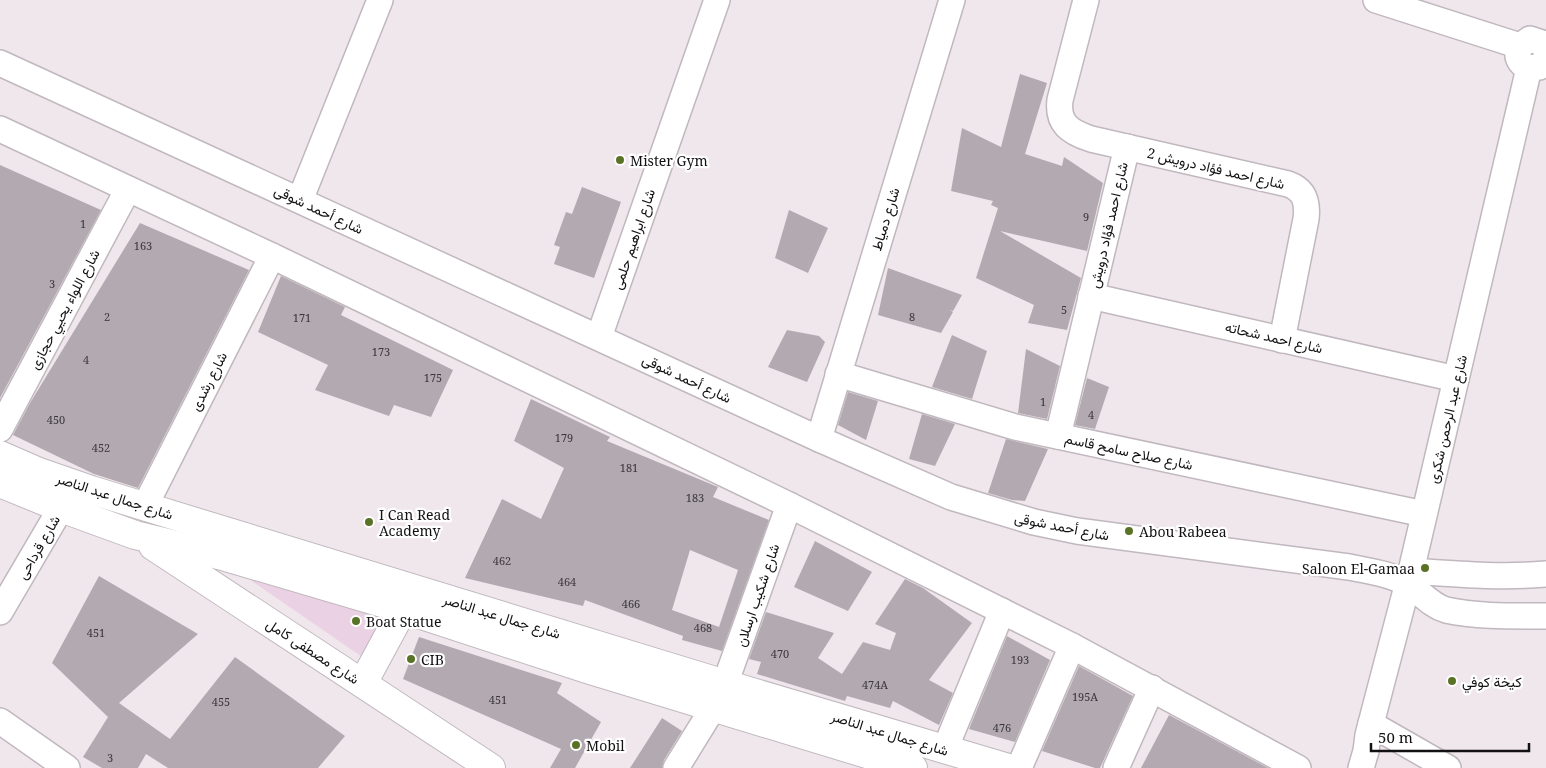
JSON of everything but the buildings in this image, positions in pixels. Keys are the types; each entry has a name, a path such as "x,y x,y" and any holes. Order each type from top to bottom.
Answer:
{"main road":[{"name":"شارع جمال عبد الناصر","path":"0,454 57,478 145,506 713,708 914,768"},
{"name":"شارع جمال عبد الناصر","path":"0,483 61,508 135,534 406,598 726,684 1008,768"},
{"name":"شارع مصطفى كامل","path":"135,534 488,767"},
{"path":"362,683 406,598"}],"street":[{"path":"300,200 380,0"},
{"name":"شارع ابراهيم حلمى","path":"599,337 717,0"},
{"name":"شارع دمياط","path":"819,439 952,0"},
{"name":"شارع احمد فؤاد درويش","path":"1058,436 1127,147 1091,139 1073,132 1061,118 1060,100 1086,0"},
{"path":"1376,0 1532,57"},
{"path":"1532,57 1526,40 1535,39 1542,43 1546,49"},
{"name":"شارع عبد الرحمن شكرى","path":"1361,768 1409,577 1532,57"},
{"name":"شارع أحمد شوقى","path":"0,63 819,439 951,497 1034,522 1077,531 1349,567 1385,575 1409,577"},
{"path":"0,129 272,256 789,505 1072,646 1298,768"},
{"name":"شارع احمد فؤاد درويش 2","path":"1127,147 1288,184 1295,186 1301,191 1307,204 1306,219 1282,340"},
{"name":"شارع اللواء يحيي حجازى","path":"0,429 128,189"},
{"name":"شارع رشدى","path":"145,506 272,256"},
{"name":"شارع احمد شحاته","path":"1091,296 1456,379"},
{"name":"شارع صلاح سامح قاسم","path":"838,374 978,416 1058,436 1424,514"},
{"name":"شارع شكيب ارسلان","path":"726,684 789,505"},
{"name":"شارع قرداحى","path":"0,612 61,508"},
{"path":"1409,577 1529,576 1546,574"},
{"path":"1409,577 1437,606 1446,610 1488,615 1546,616"},
{"path":"945,749 1002,611"},
{"path":"1019,768 1072,646"},
{"path":"1116,768 1152,688"},
{"path":"676,768 713,708"},
{"path":"0,722 67,768"},
{"path":"1371,724 1448,768"}],"shaded area":[{"path":"243,575 387,610 368,661"}],"place":[{"name":"Mister Gym","path":"620,160"},
{"name":"I Can Read Academy","path":"369,522"},
{"name":"Abou Rabeea","path":"1129,531"},
{"name":"Saloon El-Gamaa","path":"1425,568"},
{"name":"Boat Statue","path":"356,621"},
{"name":"CIB","path":"411,659"},
{"name":"كيخة كوفي","path":"1452,681"},
{"name":"Mobil","path":"576,745"}]}
